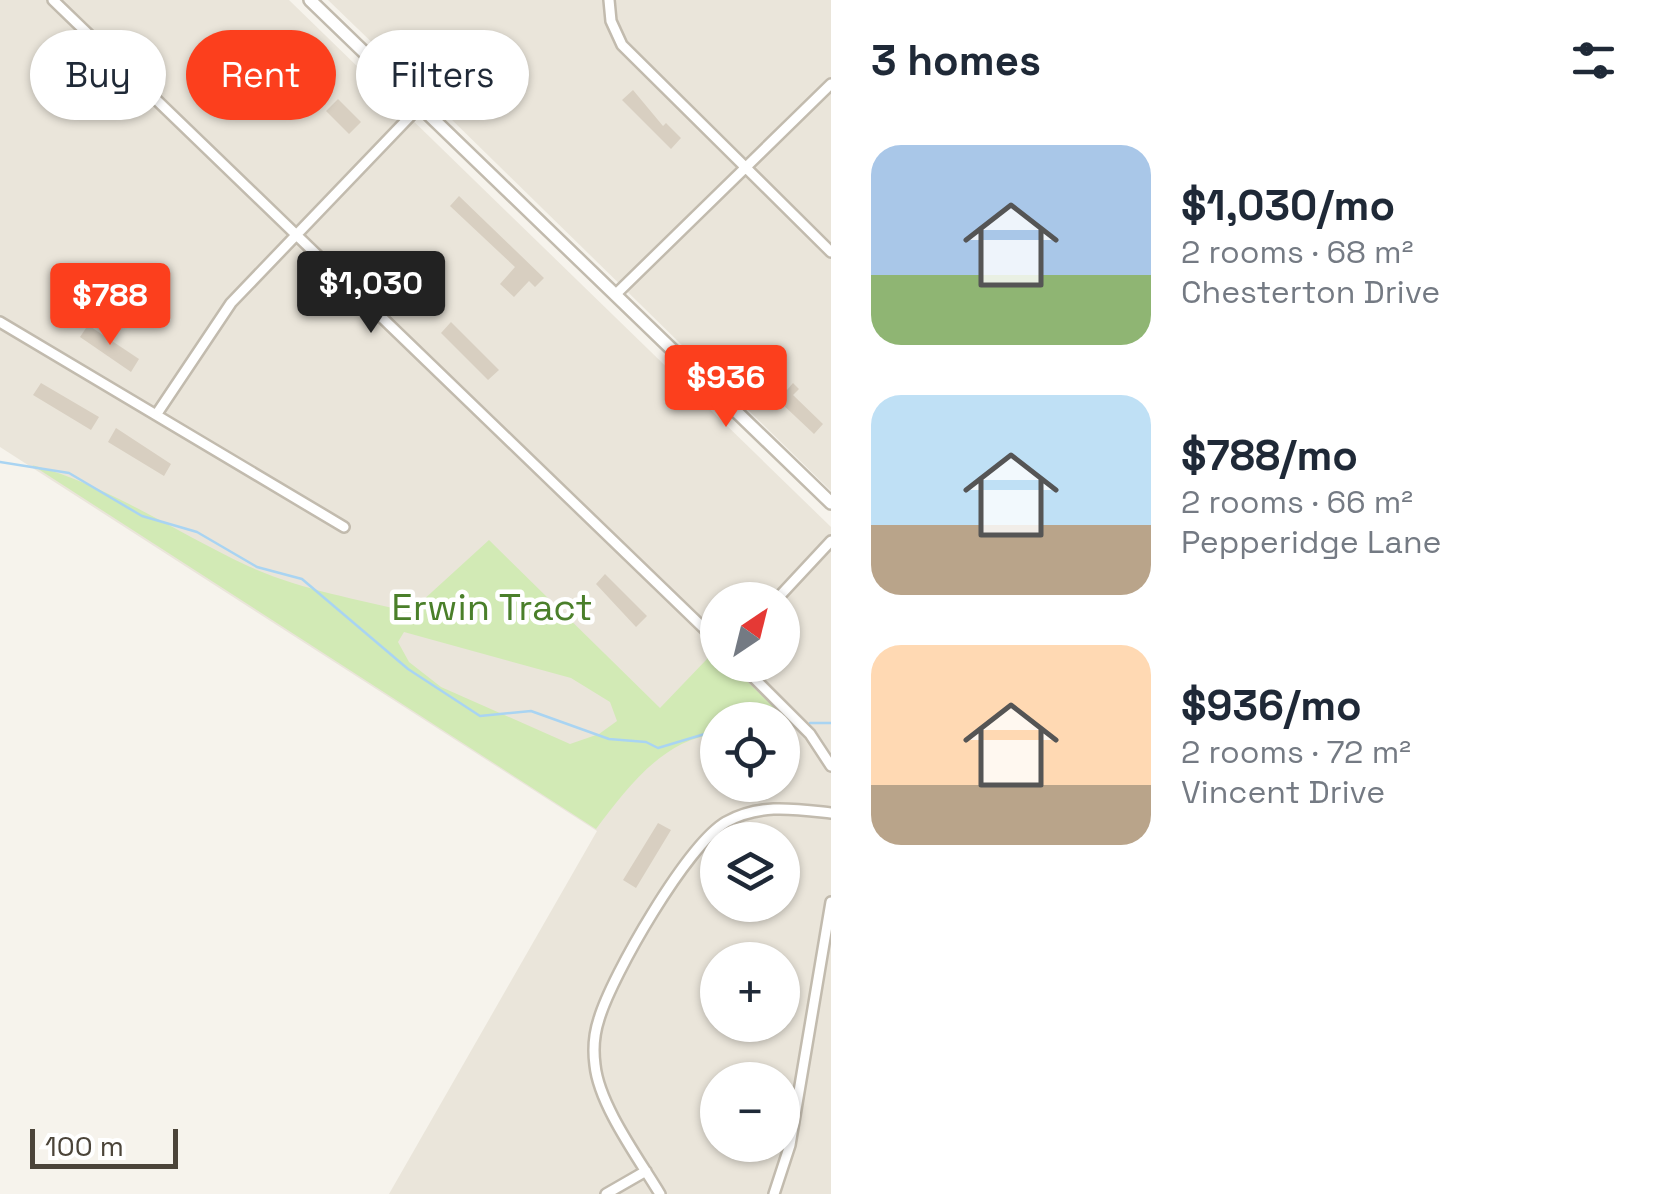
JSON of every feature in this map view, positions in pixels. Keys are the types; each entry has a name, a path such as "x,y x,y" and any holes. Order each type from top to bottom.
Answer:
{"street":[{"path":"53,0 700,625"},
{"path":"310,0 356,45"},
{"path":"608,0 611,21 622,45 831,252"},
{"path":"615,296 831,84"},
{"path":"156,415 231,303 406,120"},
{"path":"433,120 831,503"},
{"path":"0,322 344,527"},
{"path":"793,582 831,541"},
{"path":"758,682 810,734 831,766"},
{"path":"660,1194 603,1095 596,1072 596,1032 608,997 686,858 706,837 726,822 753,811 783,808 831,814"},
{"path":"774,1194 790,1145 831,902"},
{"path":"606,1194 646,1170"}],"shaded area":[{"path":"0,0 289,0 320,30 186,30 186,120 336,120 336,46 356,65 356,120 412,120 831,527 831,1194 389,1194 597,831 0,447"},
{"path":"328,0 831,0 831,491 452,120 529,120 529,30 359,30"}],"green space":[{"name":"Erwin Tract","path":"32,465 115,497 267,574 410,612 489,540 660,708 700,666 700,682 748,682 769,702 700,702 700,738 663,755 620,798 596,829","holes":["404,632 571,678 610,702 617,721 599,734 570,744 441,687 409,662 398,642"]}],"building":[{"path":"633,90 663,126 666,123 681,138 671,149 622,100"},
{"path":"336,101 361,122 349,134 335,120"},
{"path":"459,196 544,278 535,287 529,281 514,297 500,284 515,267 450,206"},
{"path":"451,322 499,370 488,380 441,333"},
{"path":"88,325 139,359 131,372 80,337"},
{"path":"771,375 787,390 793,383 799,389 793,395 823,424 814,434 762,385"},
{"path":"41,383 99,417 91,430 33,395"},
{"path":"116,428 171,464 164,476 108,442"},
{"path":"605,574 647,616 636,627 596,584"},
{"path":"658,823 671,830 636,888 623,880"}],"waterway":[{"path":"0,462 69,473 142,516 197,532 257,567 302,579 408,669 480,716 531,711 609,739 646,742 658,748 700,735"},
{"path":"810,723 831,723"}]}
